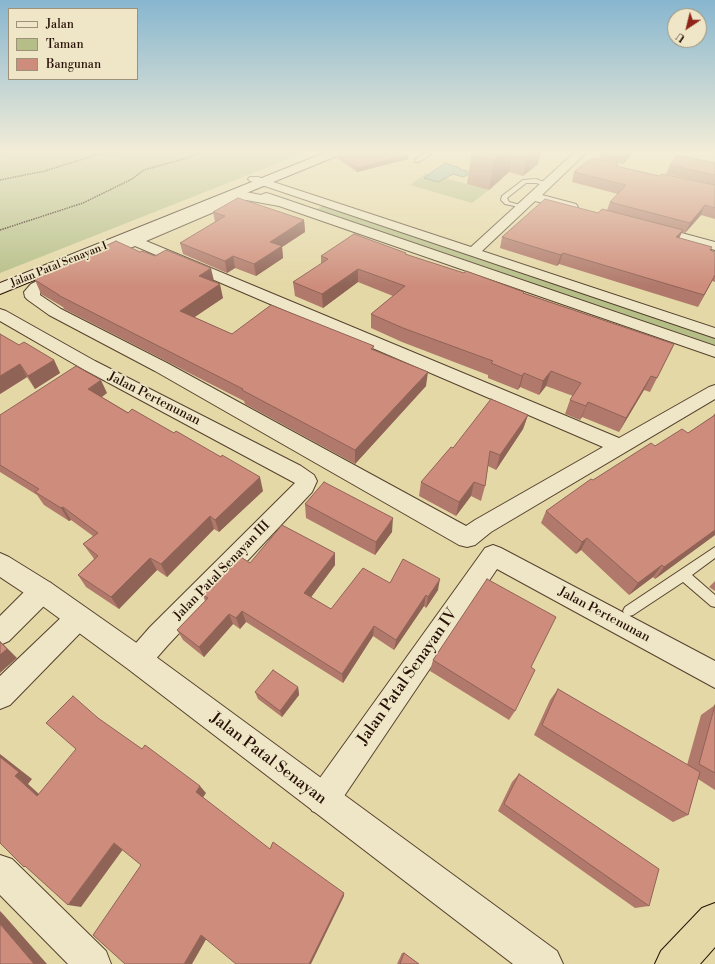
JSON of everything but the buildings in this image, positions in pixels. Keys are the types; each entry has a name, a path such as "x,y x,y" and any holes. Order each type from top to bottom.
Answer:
{"highway":[{"path":"674,964 715,921"}],"main road":[{"name":"Jalan Patal Senayan I","path":"0,280 218,196"},
{"name":"Jalan Patal Senayan I","path":"0,289 221,196"},
{"name":"Jalan Patal Senayan","path":"0,564 42,591 138,660 538,962"}],"street":[{"path":"715,352 278,202 246,196 239,197 134,241 36,287 31,295 55,312 161,367 467,538 483,526 715,391"},
{"path":"268,196 278,202"},
{"path":"298,196 319,201 715,333"},
{"path":"473,252 533,197 586,211"},
{"path":"302,210 319,201"},
{"path":"639,226 715,246"},
{"path":"134,241 620,446"},
{"name":"Jalan Pertenunan","path":"0,314 82,369 294,472 304,478 307,483"},
{"name":"Jalan Patal Senayan III","path":"138,660 159,636 307,483"},
{"name":"Jalan Pertenunan","path":"493,555 715,675"},
{"name":"Jalan Patal Senayan IV","path":"323,800 493,555"},
{"path":"0,633 42,591"},
{"path":"0,695 78,618"},
{"path":"0,872 93,964"}],"lane":[{"path":"505,196 504,200 508,203 522,207"},
{"path":"629,611 684,575 715,552"},
{"path":"684,575 715,602"}],"path":[{"path":"0,230 83,203 97,196"}],"green space":[{"path":"0,196 195,196 0,273"},
{"path":"448,196 481,196 472,203"},
{"path":"324,205 715,335 715,347 313,211"}]}
